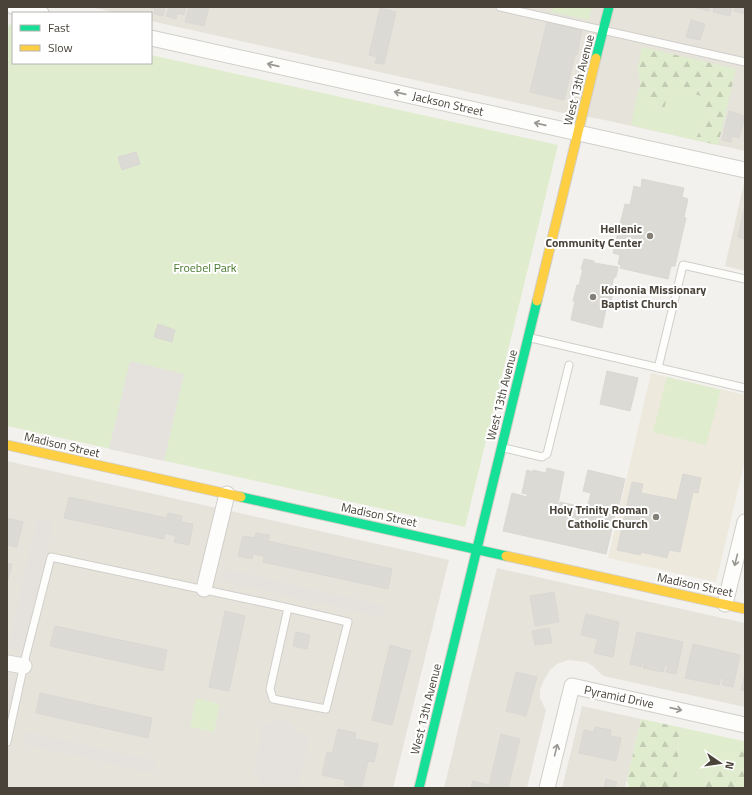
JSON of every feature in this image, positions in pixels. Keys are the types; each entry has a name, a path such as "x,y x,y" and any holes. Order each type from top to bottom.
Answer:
{"street":[{"path":"14,7 36,12"},
{"name":"West 13th Avenue","path":"419,788 609,7"},
{"name":"Jackson Street","path":"152,38 745,170"},
{"name":"Madison Street","path":"7,445 745,609"},
{"path":"204,589 227,494"},
{"path":"725,604 745,522"},
{"path":"7,663 24,666"},
{"name":"Pyramid Drive","path":"547,788 572,686 745,724"}],"lane":[{"path":"500,7 745,62"},
{"path":"658,368 683,265 745,279"},
{"path":"529,338 745,388"},
{"path":"502,448 542,457 547,454 568,365"},
{"path":"7,742 51,557 204,589 288,608 348,622 326,709 274,699 270,689 288,608"}],"shaded area":[{"path":"90,7 745,7 745,151 600,119 563,113 152,21 152,12 112,12"},
{"path":"745,179 745,271 725,266"},
{"path":"130,361 184,374 164,461 109,449"},
{"path":"651,373 745,395 745,460 716,582 608,558"},
{"path":"7,461 449,560 393,788 7,788"},
{"path":"37,519 53,523 24,652 8,649"},
{"path":"497,568 745,623 745,707 603,676 593,666 586,662 568,660 557,664 550,670 540,690 540,698 546,710 527,788 444,788"},
{"path":"224,569 385,606 382,617 222,581"},
{"path":"7,677 17,679 7,723"},
{"path":"582,706 641,719 625,788 562,788"},
{"path":"277,720 294,723 296,733 309,736 298,788 274,788 259,784 260,777 254,776 263,722 274,725"},
{"path":"26,732 155,761 153,773 24,744"}],"green space":[{"path":"552,7 592,7 589,20 551,12"},
{"name":"Froebel Park","path":"9,24 12,25 12,64 152,64 152,55 558,145 465,527 7,426 7,32"},
{"path":"642,47 736,69 718,145 694,140 702,125 705,114 706,97 669,88 664,110 655,109 637,97 640,85 638,67"},
{"path":"669,88 707,97 702,126 694,140 631,125 637,97 655,109 664,110"},
{"path":"667,377 721,390 706,445 653,432"},
{"path":"196,698 220,704 214,732 190,727"},
{"path":"641,719 679,727 676,788 629,788 627,780"},
{"path":"679,727 743,741 740,753 722,761 713,769 705,788 676,788"},
{"path":"743,741 745,741 745,788 705,788 713,769 722,761 740,753"}],"building":[{"path":"148,7 165,7 163,16 154,14 155,9"},
{"path":"169,7 186,7 184,15 177,13 176,19 166,16"},
{"path":"189,7 209,7 204,26 185,22"},
{"path":"693,7 710,7 709,11"},
{"path":"714,7 732,7 730,16 713,12"},
{"path":"735,7 745,7 745,14 734,11"},
{"path":"380,8 396,12 384,64 375,63 377,57 369,55"},
{"path":"691,20 705,24 700,40 686,37"},
{"path":"547,22 582,30 577,55 575,55 564,100 530,92"},
{"path":"729,111 745,116 739,138 732,136 731,142 722,140"},
{"path":"136,152 140,164 122,170 118,157"},
{"name":"Hellenic Community Center","path":"642,179 684,188 682,197 688,199 684,217 686,218 675,266 671,266 668,279 620,268 621,265 618,264 620,255 613,253 625,204 630,205 634,186 641,188"},
{"path":"745,205 745,239 738,237"},
{"name":"Koinonia Missionary Baptist Church","path":"584,259 594,261 594,263 618,267 610,292 613,293 609,310 606,309 602,328 571,320 575,301 573,301 577,285 579,285"},
{"path":"158,324 175,330 172,342 154,337"},
{"path":"607,371 638,378 630,411 600,404"},
{"path":"547,468 564,472 558,504 549,502 547,509 558,511 560,502 587,508 591,493 583,491 588,470 625,479 618,509 606,507 605,513 615,516 606,554 503,531 512,493 527,497 527,494 522,493 527,470 546,473"},
{"name":"Holy Trinity Roman Catholic Church","path":"683,474 701,478 698,493 693,492 680,552 669,550 667,558 641,552 640,555 617,550 632,482 643,484 641,493 677,500"},
{"path":"69,497 167,518 168,513 182,516 181,522 193,524 189,545 174,542 176,536 165,533 164,539 64,518"},
{"path":"7,518 23,522 17,547 7,545"},
{"path":"256,533 270,535 268,541 392,569 388,589 263,562 264,556 253,554 252,559 238,556 243,536 255,538"},
{"path":"7,563 12,564 7,583"},
{"path":"554,592 559,622 535,626 530,596"},
{"path":"225,611 245,616 229,691 209,687"},
{"path":"586,614 619,622 613,657 594,653 598,639 581,635"},
{"path":"55,626 167,650 163,671 50,646"},
{"path":"549,628 552,643 535,645 532,631"},
{"path":"296,632 310,635 307,649 293,646"},
{"path":"637,632 683,642 676,674 666,672 668,665 665,665 663,672 643,668 644,661 642,661 641,667 630,664"},
{"path":"693,644 740,655 733,687 722,685 724,678 721,678 719,685 685,678"},
{"path":"390,645 411,651 392,725 372,720"},
{"path":"516,672 537,677 526,716 506,711"},
{"path":"745,673 745,691 741,690"},
{"path":"40,693 152,718 148,738 36,713"},
{"path":"595,727 611,730 610,736 621,738 616,761 579,753 584,730 594,732"},
{"path":"338,729 356,733 355,739 378,744 374,762 368,761 362,788 344,785 345,780 322,775 327,752 332,754"},
{"path":"501,734 520,739 508,788 471,788 473,781 489,785"},
{"path":"606,779 617,782 615,788 604,788"}],"traffic: fast":[{"path":"596,58 609,7"},
{"path":"419,788 537,301"},
{"path":"241,497 506,556"}],"traffic: slow":[{"path":"537,301 596,58"},
{"path":"7,445 241,497"},
{"path":"506,556 745,609"}],"place":[{"name":"Hellenic Community Center","path":"650,236"},
{"name":"Koinonia Missionary Baptist Church","path":"593,297"},
{"name":"Holy Trinity Roman Catholic Church","path":"656,517"}]}
